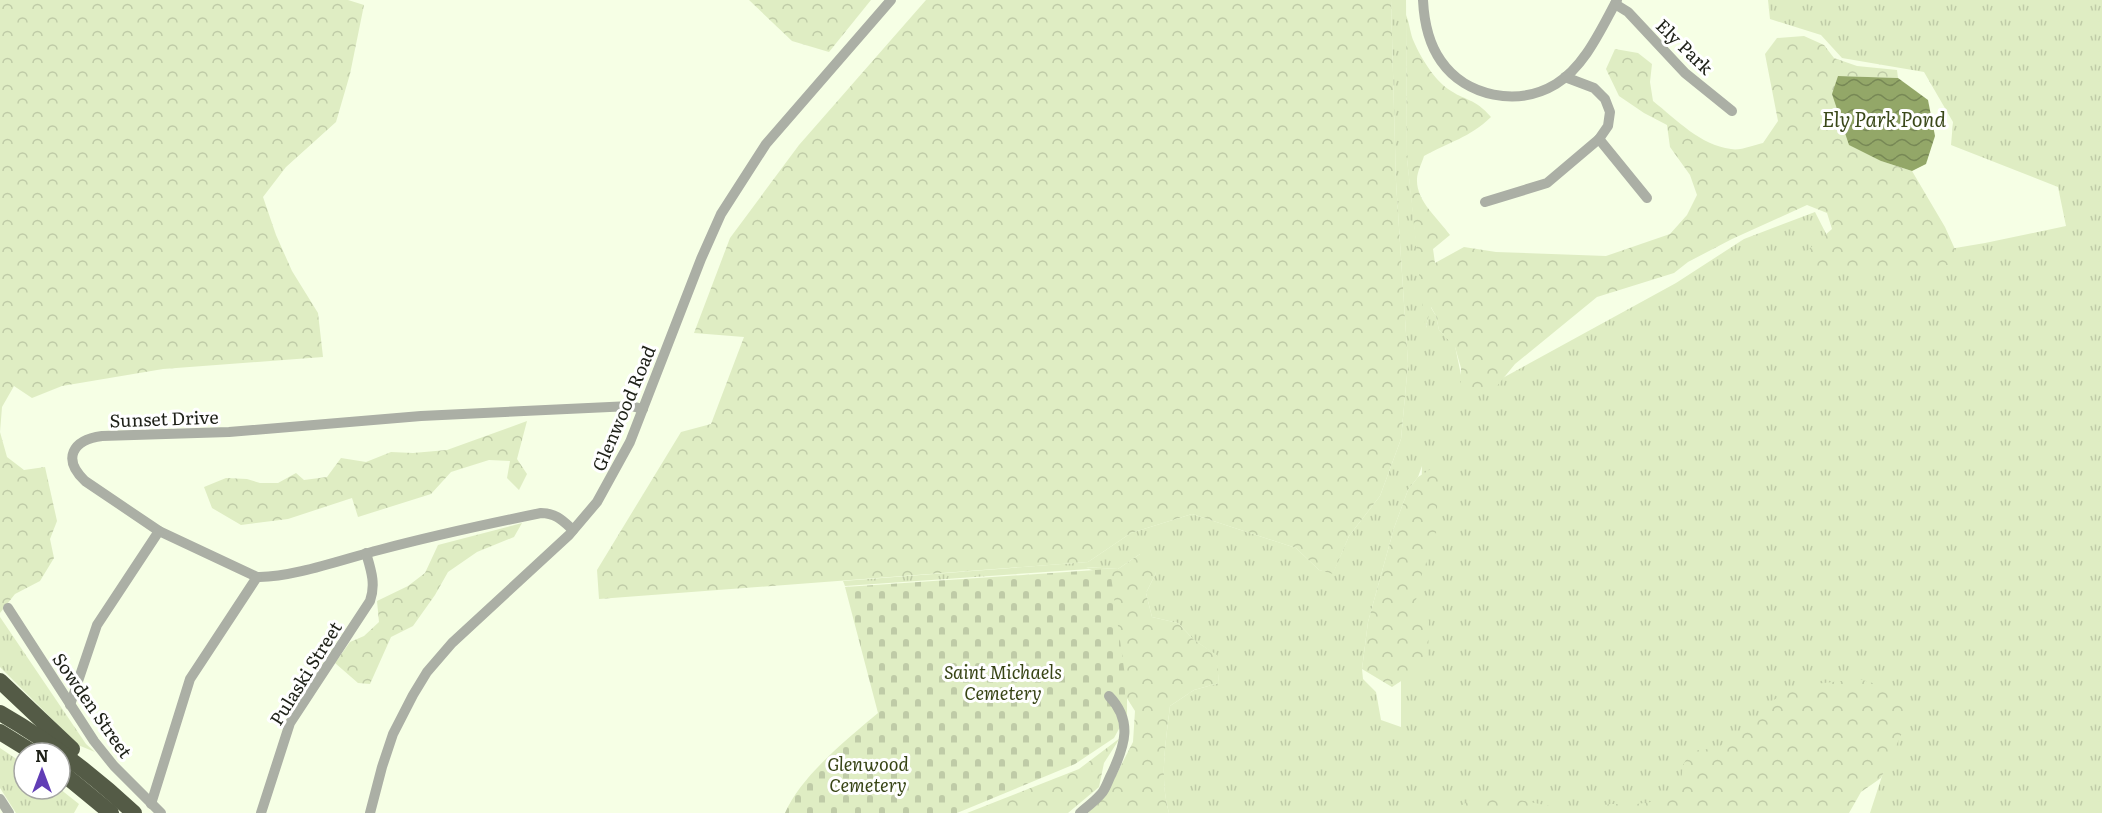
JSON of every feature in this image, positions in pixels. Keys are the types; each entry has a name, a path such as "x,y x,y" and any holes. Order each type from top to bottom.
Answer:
{"highway":[{"path":"0,681 82,758 107,788"},
{"path":"0,713 48,742 107,788 134,813"},
{"path":"0,732 15,741"},
{"path":"72,781 111,813"}],"street":[{"name":"Glenwood Road","path":"370,813 393,734 427,672 452,643 573,530 597,502 630,442 701,259 721,214 766,144 891,0"},
{"path":"1423,0 1430,39 1436,54 1456,77 1473,88 1500,96 1536,93 1565,77 1586,55 1616,2"},
{"name":"Ely Park","path":"1616,2 1685,73 1732,111"},
{"path":"1485,202 1547,183 1599,140 1608,126 1610,112 1605,99 1594,88 1565,77"},
{"path":"1599,140 1647,198"},
{"name":"Sunset Drive","path":"257,577 159,531 85,481 72,465 72,456 79,444 93,437 102,436 229,432 421,416 631,406 643,409"},
{"path":"151,804 190,679 257,577 318,566 422,538 541,513 557,516 573,530"},
{"path":"70,705 97,625 159,531"},
{"name":"Pulaski Street","path":"261,813 290,723 370,601 374,590 366,553"},
{"name":"Sowden Street","path":"8,608 70,705 114,766 161,813"},
{"path":"1080,813 1102,794 1121,754 1125,738 1123,716 1118,706 1108,696"},
{"path":"0,799 9,813"}],"green space":[{"path":"0,0 348,0 364,5 350,74 336,122 286,167 263,197 292,271 318,313 323,357 163,369 62,386 32,398 14,386 2,407 0,432"},
{"path":"749,0 871,0 829,52 792,41"},
{"path":"926,0 1391,0 1396,182 1408,364 1401,439 1380,496 1349,536 1333,574 1319,570 1296,548 1192,514 1131,533 1088,562 599,599 597,570 681,432 711,424 744,337 694,333 730,238 799,145"},
{"path":"1391,0 1406,0 1407,159 1426,328 1430,306 1436,316 1439,330 1455,346 1461,375 1488,386 1676,283 1744,239 1815,212 1843,267 1985,243 2066,226 2058,187 1951,145 1953,122 1924,72 1842,58 1821,35 1770,19 1768,0 2102,0 2102,813 1870,813 1898,727 1688,802 1641,813 1169,813 1164,773 1170,706 1194,690 1219,683 1216,655 1194,640 1178,623 1152,617 1146,593 1156,573 1140,554 1118,569 1086,567 1089,569 845,586 843,581 1088,562 1131,533 1192,514 1296,548 1319,570 1333,573 1349,536 1380,496 1401,439 1408,364 1396,182","holes":["1422,466 1420,536 1401,669 1401,727 1381,720 1376,692 1363,679 1362,669 1368,622 1394,528 1408,490 1418,477"]},
{"path":"1406,15 1414,42 1433,74 1448,89 1475,103 1491,117 1467,135 1424,156 1417,176 1420,195 1450,235 1433,249 1435,263 1464,247 1496,252 1606,256 1670,234 1687,215 1697,195 1690,175 1670,147 1667,125 1619,96 1606,69 1615,49 1638,53 1652,64 1650,82 1653,101 1680,123 1699,137 1720,147 1739,149 1763,143 1778,121 1765,54 1777,38 1804,36 1824,45 1834,58 1857,66 1897,70 1898,78 1838,76 1881,161 1912,171 1945,227 1958,256 1948,265 1898,270 1826,270 1811,264 1807,251 1832,229 1827,213 1807,205 1732,239 1688,262 1674,273 1597,297 1515,364 1497,386 1488,391 1473,392 1461,386 1461,368 1455,347 1439,330 1431,307 1425,330 1407,159"},
{"path":"527,421 517,459 527,474 519,490 507,478 510,461 489,460 451,472 431,494 358,517 352,498 288,519 241,525 212,508 204,487 226,478 278,483 296,473 304,480 327,477 341,458 366,462 391,452 447,450"},
{"path":"0,432 7,457 24,470 45,467 57,521 50,539 54,558 40,581 15,594 0,613"},
{"path":"1439,464 1436,535 1421,577 1416,600 1429,621 1428,655 1415,672 1392,687 1362,669 1368,622 1394,528 1408,490 1418,477"},
{"path":"522,523 514,537 477,552 448,572 413,626 391,637 370,684 358,683 335,663 350,642 364,636 379,622 377,601 408,586 425,573 438,545"},
{"path":"1140,554 1153,555 1156,573 1146,593 1152,617 1178,623 1194,640 1217,655 1219,683 1194,690 1170,706 1164,773 1169,813 1088,813 1108,791 1133,742 1135,711 1118,684 1098,572 1083,567 1118,569"},
{"name":"Saint Michaels Cemetery","path":"1110,569 1127,690 1127,714 1114,738 1075,764 957,813 785,813 792,799 813,772 878,713 845,587"},
{"path":"0,617 86,744 95,752 78,745 0,667"},
{"path":"1859,679 1903,692 1906,709 1902,733 1881,778 1861,792 1849,813 1411,813 1408,805 1455,809 1478,796 1501,796 1569,810 1671,799 1680,790 1683,765 1691,751 1717,748 1743,732 1772,701 1797,686"},
{"path":"1120,738 1104,763 1099,787 1068,813 967,813 1079,769"},
{"path":"0,748 12,756 12,801 72,801 72,798 79,804 74,813 16,813 0,788"}],"water":[{"name":"Ely Park Pond","path":"1838,76 1898,78 1928,100 1935,136 1926,164 1912,171 1881,161 1849,145 1832,94"}],"park label":[{"name":"Glenwood Cemetery","path":"868,774"}]}
